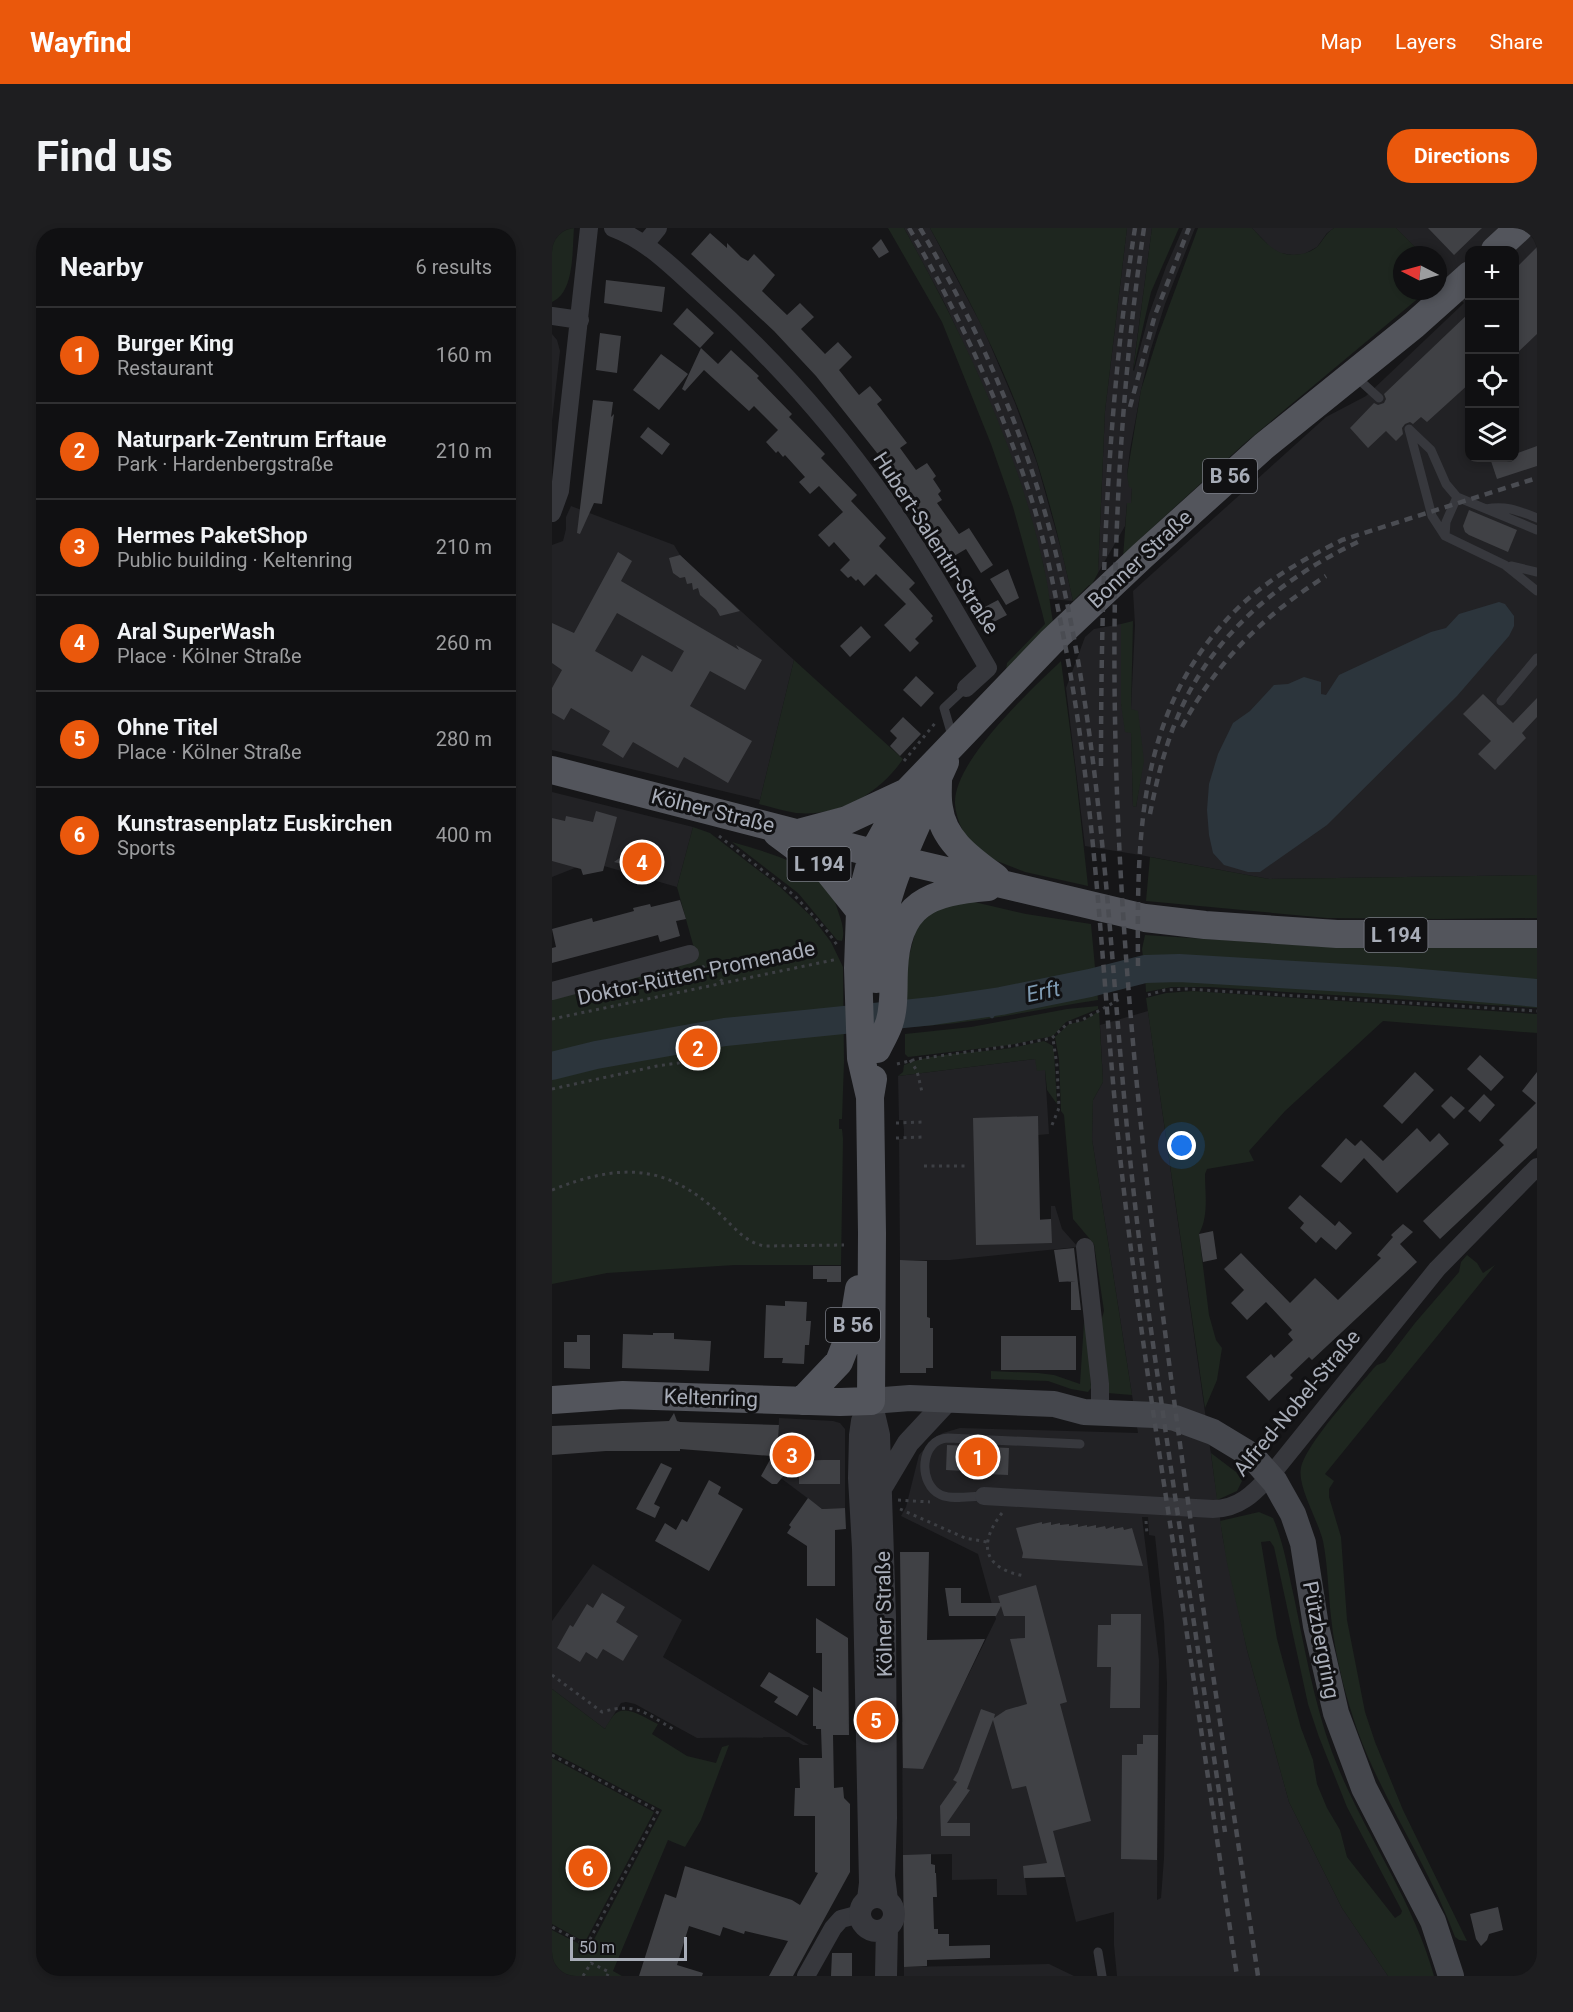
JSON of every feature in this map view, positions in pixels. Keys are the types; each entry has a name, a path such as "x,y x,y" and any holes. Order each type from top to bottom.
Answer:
{"main road":[{"path":"1499,246 1519,228"},
{"name":"Bonner Straße","path":"887,856 905,778 954,741 1051,642 1264,446 1414,325 1465,279"},
{"name":"Kölner Straße","path":"871,1401 870,1097 878,1057 863,965 860,911 865,883 887,856 938,777 954,741"},
{"name":"Kölner Straße","path":"552,770 887,856"},
{"name":"L 194","path":"938,777 939,810 947,833 965,855 1005,885"},
{"name":"B 56","path":"797,833 847,820 905,778"},
{"name":"L 194","path":"770,826 828,871 860,911"},
{"name":"Kölner Straße","path":"863,965 882,921 887,856"},
{"name":"L 194","path":"887,856 1114,912 1188,923 1398,936 1537,934"},
{"name":"B 56","path":"863,965 897,940 900,930 912,912 924,902 957,890 1005,885"},
{"name":"B 56","path":"802,1401 834,1369 845,1352 853,1326 872,1233"},
{"name":"Keltenring","path":"552,1400 623,1395 871,1401"},
{"name":"Pützbergring","path":"871,1401 910,1398 1054,1404 1084,1412 1155,1415 1195,1424 1251,1455 1270,1476 1289,1505 1303,1543 1323,1664 1343,1736 1364,1788 1433,1921 1451,1976"}],"street":[{"path":"552,513 560,491 589,228"},
{"name":"Hubert-Salentin-Straße","path":"613,228 645,244 716,307 780,370 814,408 884,498 912,540 988,668 963,690"},
{"path":"645,244 658,228"},
{"path":"552,316 580,320"},
{"path":"552,991 690,954"},
{"name":"Alfred-Nobel-Straße","path":"975,1496 1221,1509 1245,1500 1270,1476 1437,1269 1537,1167"},
{"path":"1085,1247 1100,1384 1100,1413"},
{"path":"880,1494 908,1443 949,1400"},
{"name":"Kölner Straße","path":"871,1401 879,1435 885,1639 884,1876 874,1914 871,1976"},
{"name":"Kölner Straße","path":"871,1401 862,1421 859,1478 870,1876 874,1914 886,1976"},
{"path":"806,1976 828,1935 838,1922 850,1916 874,1914"}],"lane":[{"path":"1353,373 1379,398"},
{"path":"1537,530 1457,497 1446,484 1431,450 1409,429 1432,516 1445,536 1505,565 1537,591"},
{"path":"1445,536 1446,522 1457,497"},
{"path":"1486,509 1499,506 1511,508 1537,518"},
{"path":"1505,565 1537,572"},
{"path":"1501,701 1537,659"},
{"name":"Hubert-Salentin-Straße","path":"945,713 944,708 963,690"},
{"path":"945,713 954,741"},
{"path":"975,1496 945,1496 932,1488 925,1468 929,1450 934,1443 942,1438 1080,1444"},
{"path":"1098,1952 1102,1976"}],"path":[{"path":"905,778 923,736 945,713"},
{"path":"723,832 712,830 795,896 836,943 863,965"},
{"path":"690,954 709,973 725,983"},
{"name":"Doktor-Rütten-Promenade","path":"552,1019 725,983 863,965"},
{"path":"1148,995 1165,990 1187,989 1537,1011"},
{"path":"878,1057 910,1060 1052,1038 1068,1023 1082,1020 1122,998"},
{"path":"1052,1038 1057,1066 1059,1108 1052,1125"},
{"path":"552,1089 657,1066 706,1059"},
{"path":"910,1060 917,1071 922,1092"},
{"path":"896,1123 923,1122"},
{"path":"896,1138 924,1137"},
{"path":"924,1166 965,1166"},
{"path":"552,1190 597,1175 623,1172 650,1173 676,1182 702,1197 754,1245 844,1245"},
{"path":"880,1494 903,1501 938,1503 948,1503 975,1496"},
{"path":"1014,1497 992,1527 987,1550 992,1561 1000,1570 1025,1576"},
{"path":"900,1509 965,1538 987,1542"},
{"path":"1145,1517 1147,1535"},
{"path":"552,1675 602,1712 618,1707 630,1707 673,1729"},
{"path":"552,1755 658,1811 587,1946 552,1927"},
{"path":"591,1976 584,1975 591,1963 609,1972 607,1976"}],"shaded area":[{"path":"552,228 574,228 569,280 559,297 552,302"},
{"path":"888,228 904,228 969,353 1006,441 1035,531 1046,577 1053,622 1006,670 1007,663 1045,624 1042,612 1013,507 991,444 942,322"},
{"path":"904,228 930,228 983,328 1015,403 1037,463 1073,601 1049,599 1043,564 1028,509 977,373 945,304"},
{"path":"930,228 1127,228 1105,411 1098,573 1091,586 1089,585 1073,601 1057,533 1028,434 976,314"},
{"path":"1127,228 1152,228 1134,371 1149,314 1166,267 1183,228 1195,228 1165,304 1141,390 1127,475 1132,487 1131,503 1127,503 1125,526 1098,573 1105,411"},
{"path":"1152,228 1179,228 1151,292 1133,371"},
{"path":"1198,228 1252,228 1279,252 1293,255 1314,249 1334,228 1396,228 1414,246 1393,246 1393,300 1416,300 1245,443 1141,538 1123,558 1127,503 1131,503 1132,488 1129,487 1127,475 1141,390 1158,336"},
{"path":"1252,228 1334,228 1327,233 1317,247 1304,254 1293,255 1272,249"},
{"path":"1396,228 1537,228 1537,875 1269,879 1085,846 1066,688 1085,637 1094,629 1121,624 1121,704 1131,732 1133,806 1136,807 1143,761 1131,709 1135,625 1133,591 1326,417 1366,396 1464,303 1447,287 1447,246 1414,246"},
{"path":"552,334 557,340 560,351 552,421"},
{"path":"571,506 674,545 680,555 794,660 760,800 552,750 552,545 563,541 566,517"},
{"path":"1499,602 1505,604 1514,616 1514,626 1509,636 1457,696 1327,825 1260,872 1248,872 1224,865 1213,853 1207,810 1209,784 1218,754 1233,723 1250,711 1274,685 1288,684 1304,677 1321,682 1321,694 1326,695 1339,675 1431,632 1446,628 1459,614"},
{"path":"1133,621 1131,709 1138,711 1144,761 1136,807 1133,806 1131,733 1125,732 1121,704 1121,624"},
{"path":"794,660 903,759 893,772 870,793 842,807 812,813 796,813 759,804"},
{"path":"1061,661 1088,886 1025,872 974,852 959,823 955,804 958,787 966,768 980,748 996,727"},
{"path":"552,792 693,827 677,887 590,862 552,877"},
{"path":"693,827 710,833 780,887 812,917 831,942 843,967 844,1062 842,1119 839,1119 839,1129 842,1129 843,1139 841,1265 735,1265 607,1273 552,1284 552,998 697,959 677,887"},
{"path":"732,842 794,863 825,884 834,898 841,920 842,941 837,940 798,893"},
{"path":"1150,857 1269,879 1537,875 1537,918 1327,918 1146,901"},
{"path":"970,901 1026,914 1091,924 1098,1000 977,1020 905,1027 905,971 917,926 935,910"},
{"path":"1145,935 1327,947 1537,946 1537,989 1431,979 1169,962 1144,964 1142,949"},
{"path":"1145,975 1203,976 1537,998 1537,1008 1209,987 1172,987 1146,992"},
{"path":"1192,991 1537,1014 1537,1033 1383,1021 1285,1111 1249,1151 1254,1161 1207,1169 1205,1212 1199,1234 1209,1315 1216,1340 1222,1348 1217,1380 1205,1408 1146,998 1166,993"},
{"path":"1098,1006 1098,1009 1066,1022 1053,1036 1010,1045 908,1057 905,1054 905,1034 971,1027 1067,1009"},
{"path":"1099,1011 1103,1082 1093,1100 1092,1139 1132,1395 1107,1393 1101,1322 1104,1311 1094,1244 1073,1219 1064,1115 1061,1111 1059,1059 1055,1037 1069,1024 1083,1021"},
{"path":"1148,1011 1223,1539 1247,1650 1289,1802 1342,1908 1388,1976 1117,1976 1114,1912 1076,1922 1065,1877 1025,1878 1027,1895 997,1895 997,1879 952,1880 952,1854 903,1855 902,1722 944,1724 996,1619 978,1554 901,1516 906,1507 919,1455 934,1438 960,1428 1138,1433 1092,1139 1093,1100 1103,1082 1100,1025","holes":["1142,1517 1148,1517 1149,1535 1155,1536 1164,1622 1167,1683 1164,1858 1161,1898 1157,1900 1159,1660"]},
{"path":"1044,1041 1053,1046 1057,1104 1047,1090 1045,1070 1037,1071 1035,1059 898,1076 903,1072 904,1065 928,1058 1011,1048"},
{"path":"1035,1059 1045,1070 1049,1134 1038,1135 1040,1219 1051,1219 1051,1206 1055,1206 1062,1229 1078,1247 950,1260 900,1260 899,1139 904,1139 904,1130 903,1120 899,1120 898,1076"},
{"path":"1467,1255 1477,1263 1483,1273 1495,1265 1325,1474 1334,1481 1329,1489 1329,1497 1341,1537 1347,1620 1365,1712 1403,1810 1467,1941 1455,1937 1433,1885 1380,1784 1358,1732 1335,1646 1323,1541 1302,1484 1301,1468 1321,1432 1373,1369 1385,1362 1459,1272 1461,1262"},
{"path":"1084,1322 1087,1322 1091,1388 1088,1392 1048,1381 991,1379 991,1371 1038,1373 1054,1375 1080,1384"},
{"path":"779,1418 833,1421 840,1423 845,1429 845,1508 822,1509 766,1467 777,1456"},
{"path":"1211,1453 1236,1472 1242,1481 1237,1491 1217,1500"},
{"path":"1259,1512 1273,1518 1285,1557 1315,1695 1332,1752 1357,1809 1413,1918 1434,1976 1388,1976 1342,1908 1289,1802 1247,1650 1220,1521","holes":["1270,1541 1274,1547 1308,1704 1347,1807 1402,1911 1395,1918 1347,1857 1340,1830 1317,1784 1313,1760 1301,1728 1277,1639 1261,1542"]},
{"path":"593,1564 682,1620 663,1657 809,1745 803,1745 789,1737 697,1738 635,1704 626,1702 621,1703 605,1729 552,1689 552,1621"},
{"path":"552,1689 605,1729 613,1716 623,1710 641,1715 658,1724 652,1734 687,1756 716,1763 722,1747 729,1745 701,1820 685,1847 668,1840 613,1971 622,1976 552,1976 552,1930 589,1949 662,1810 552,1752"},
{"path":"552,1758 654,1812 585,1942 552,1924"},
{"path":"1049,1964 1074,1976 904,1976 904,1967"}],"building":[{"path":"1428,228 1482,228 1454,255"},
{"path":"710,233 727,248 727,243 748,261 754,254 775,275 762,291 787,315 800,303 814,317 801,329 825,354 838,342 852,357 839,370 859,395 870,386 882,400 877,404 907,443 900,448 916,470 927,463 936,476 933,479 941,491 938,494 942,500 937,503 959,534 969,528 993,565 981,573 966,549 949,559 900,482 816,376 774,331 691,254"},
{"path":"881,239 889,252 879,258 872,248"},
{"path":"1537,247 1537,334 1519,351 1519,300 1519,265"},
{"path":"606,280 665,287 662,312 604,303"},
{"path":"687,308 714,333 700,348 673,324"},
{"path":"1465,317 1465,388 1427,422 1421,417 1413,424 1410,422 1405,424 1402,428 1403,434 1396,441 1386,431 1368,448 1350,428 1374,403 1378,405 1384,403 1386,399 1384,394"},
{"path":"600,333 621,336 617,373 596,370"},
{"path":"701,348 718,364 731,350 759,376 757,378 792,414 789,417 825,454 821,458 857,495 851,501 886,538 879,546 915,583 909,589 933,616 931,618 933,621 915,639 919,643 910,652 884,625 906,604 876,574 864,586 858,579 856,581 851,576 848,578 840,570 850,560 834,542 829,547 818,535 843,512 819,486 810,494 799,482 805,477 785,455 783,457 778,451 776,453 766,442 778,430 754,406 749,411 704,370 685,391 682,389"},
{"path":"661,354 688,374 659,410 633,390"},
{"path":"593,400 613,402 611,417 614,414 602,504 594,503 580,534 577,533"},
{"path":"648,427 670,444 662,455 640,437"},
{"path":"1537,446 1537,466 1497,479 1491,462 1519,462 1519,453"},
{"path":"1469,510 1517,530 1508,552 1465,532 1463,526"},
{"path":"618,552 632,561 621,581 739,650 736,645 762,660 745,690 710,671 690,706 752,741 728,783 684,757 678,768 633,742 623,758 602,745 610,731 571,708 564,720 552,713 552,688 562,670 552,663 552,623 574,633","holes":["617,613 684,651 672,672 642,655 632,672 595,651"]},
{"path":"680,555 740,611 720,616 716,609 700,595 698,588 693,590 692,583 687,584 685,577 680,578 673,573 669,558"},
{"path":"1008,569 1019,598 1006,605 990,579"},
{"path":"998,600 1007,615 988,625 979,610"},
{"path":"861,626 871,637 850,657 840,646"},
{"path":"916,676 934,693 921,707 903,690"},
{"path":"1483,694 1513,723 1537,698 1537,717 1522,733 1526,738 1495,770 1478,754 1491,741 1463,714"},
{"path":"903,717 921,734 900,756 890,746 897,738 890,731"},
{"path":"596,811 617,817 603,871 583,875 581,869 552,861 552,818 565,821 566,816 593,822"},
{"path":"631,850 657,858 653,872 614,862"},
{"path":"680,900 686,919 676,921 680,936 660,942 658,935 552,963 552,948 556,947 552,929 592,918 593,922 634,911 633,908 650,904 651,907"},
{"path":"1480,1055 1504,1077 1491,1091 1467,1069"},
{"path":"1415,1072 1434,1090 1402,1124 1383,1106"},
{"path":"1537,1072 1537,1148 1440,1239 1423,1221 1504,1145 1499,1140 1536,1103 1522,1091"},
{"path":"1484,1094 1495,1105 1480,1122 1468,1111"},
{"path":"1451,1096 1465,1108 1454,1119 1441,1106"},
{"path":"1038,1116 1040,1220 1051,1219 1052,1243 976,1245 973,1118"},
{"path":"1417,1128 1430,1142 1439,1133 1449,1144 1397,1193 1364,1158 1341,1183 1321,1166 1346,1138 1355,1146 1361,1140 1383,1161"},
{"path":"1300,1195 1335,1226 1339,1221 1352,1233 1336,1250 1321,1237 1316,1243 1300,1228 1304,1223 1288,1208"},
{"path":"1403,1224 1413,1232 1400,1244 1417,1262 1312,1360 1309,1357 1290,1375 1293,1378 1269,1401 1246,1377 1271,1354 1274,1358 1293,1340 1288,1334 1292,1330 1266,1302 1247,1320 1231,1303 1244,1290 1224,1269 1241,1253 1290,1303 1315,1278 1338,1300 1381,1258 1377,1255 1393,1237 1391,1235"},
{"path":"1213,1231 1217,1259 1203,1262 1199,1234"},
{"path":"1074,1248 1081,1310 1071,1310 1071,1281 1059,1282 1054,1250"},
{"path":"900,1260 927,1261 927,1317 930,1318 930,1328 933,1328 933,1368 926,1368 926,1373 900,1373"},
{"path":"813,1266 841,1266 841,1282 813,1279"},
{"path":"785,1301 807,1302 806,1321 811,1321 809,1345 805,1345 804,1364 782,1363 783,1358 764,1358 766,1305 785,1306"},
{"path":"653,1333 674,1333 674,1339 711,1341 709,1371 622,1368 623,1334 653,1335"},
{"path":"577,1335 590,1335 590,1369 564,1368 564,1342 577,1342"},
{"path":"1001,1336 1076,1336 1076,1370 1001,1370"},
{"path":"674,1413 677,1421 680,1422 779,1425 778,1440 801,1439 801,1454 777,1484 772,1484 761,1476 772,1456 680,1449 680,1451 606,1451 552,1455 552,1426 669,1421"},
{"path":"947,1445 1009,1448 1008,1475 946,1470"},
{"path":"840,1460 840,1484 799,1484 799,1461"},
{"path":"661,1463 672,1468 654,1504 660,1507 655,1518 636,1509"},
{"path":"709,1480 721,1487 718,1494 743,1509 709,1571 655,1541 665,1523 676,1530 682,1519 687,1522"},
{"path":"808,1498 822,1509 845,1508 846,1529 835,1530 835,1586 807,1586 807,1546 787,1533 791,1527 789,1525"},
{"path":"1042,1522 1042,1524 1051,1522 1051,1525 1069,1524 1069,1526 1078,1524 1078,1527 1096,1525 1096,1528 1105,1526 1106,1529 1114,1526 1114,1529 1132,1528 1143,1566 1022,1558 1023,1553 1016,1528"},
{"path":"900,1552 929,1552 927,1640 985,1639 923,1769 903,1768"},
{"path":"1036,1585 1067,1702 1060,1704 1091,1821 1053,1831 1065,1877 1024,1878 1023,1866 1047,1863 1026,1786 1012,1789 993,1720 967,1789 970,1790 947,1823 970,1823 970,1836 941,1836 940,1806 957,1782 953,1780 981,1709 995,1714 994,1718 1006,1710 1027,1704 1010,1639 1025,1638 1025,1616 1004,1616 1001,1606 996,1616 949,1616 945,1588 961,1588 961,1603 1000,1603 998,1596"},
{"path":"602,1593 625,1607 616,1622 638,1636 623,1661 603,1649 597,1659 586,1652 580,1662 557,1648 570,1625 573,1627 587,1604 593,1608"},
{"path":"1111,1614 1141,1614 1140,1708 1110,1708 1111,1667 1097,1667 1098,1625 1111,1625"},
{"path":"816,1618 848,1638 849,1735 833,1735 834,1788 843,1787 844,1798 850,1804 850,1872 793,1976 769,1976 788,1941 745,1931 744,1934 723,1927 720,1936 689,1926 677,1965 703,1973 702,1976 639,1976 665,1894 676,1898 685,1866 792,1900 800,1905 818,1873 815,1872 815,1816 794,1816 795,1788 800,1788 799,1758 822,1758 821,1729 813,1726 813,1687 822,1692 822,1653 816,1653"},
{"path":"769,1672 809,1696 797,1716 774,1702 778,1697 760,1686"},
{"path":"1143,1735 1158,1735 1157,1860 1121,1859 1122,1755 1137,1755 1137,1744 1143,1744"},
{"path":"931,1854 931,1864 935,1865 937,1897 933,1897 934,1929 938,1929 938,1934 949,1934 949,1946 990,1945 990,1958 927,1960 927,1966 904,1967 903,1855"},
{"path":"1498,1907 1503,1930 1489,1934 1481,1946 1476,1939 1470,1914"},
{"path":"832,1953 852,1953 852,1976 831,1976"}],"waterway":[{"name":"Erft","path":"552,1066 596,1055 725,1032 933,1011 1001,1001 1145,969 1179,968 1397,981 1537,993"},
{"path":"976,1004 992,1016"}],"railway":[{"path":"909,228 963,329 1009,434 1034,507 1062,629 1074,698 1092,836 1116,1114 1134,1275 1237,1976"},
{"path":"920,228 964,309 1003,394 1020,438 1049,526 1075,646 1088,721 1097,797 1124,1101 1141,1255 1225,1832"},
{"path":"1101,766 1104,564 1112,429 1135,228"},
{"path":"1144,228 1126,381 1117,534 1115,687 1119,841 1129,994 1143,1147 1161,1299 1258,1976"},
{"path":"1130,407 1155,315 1189,228"},
{"path":"1138,966 1139,868 1150,774 1162,729 1180,686 1205,645 1239,607 1262,587 1342,540 1537,478"},
{"path":"1150,814 1171,734 1195,681 1213,655 1233,631 1279,589 1305,571 1360,541"},
{"path":"1182,727 1210,681 1244,642 1282,607 1326,576"}],"place":[{"name":"Aral SuperWash","path":"642,862"},
{"name":"Naturpark-Zentrum Erftaue","path":"698,1048"},
{"name":"Hermes PaketShop","path":"792,1455"},
{"name":"Burger King","path":"978,1457"},
{"name":"Ohne Titel","path":"876,1720"},
{"name":"Kunstrasenplatz Euskirchen","path":"588,1868"}]}
